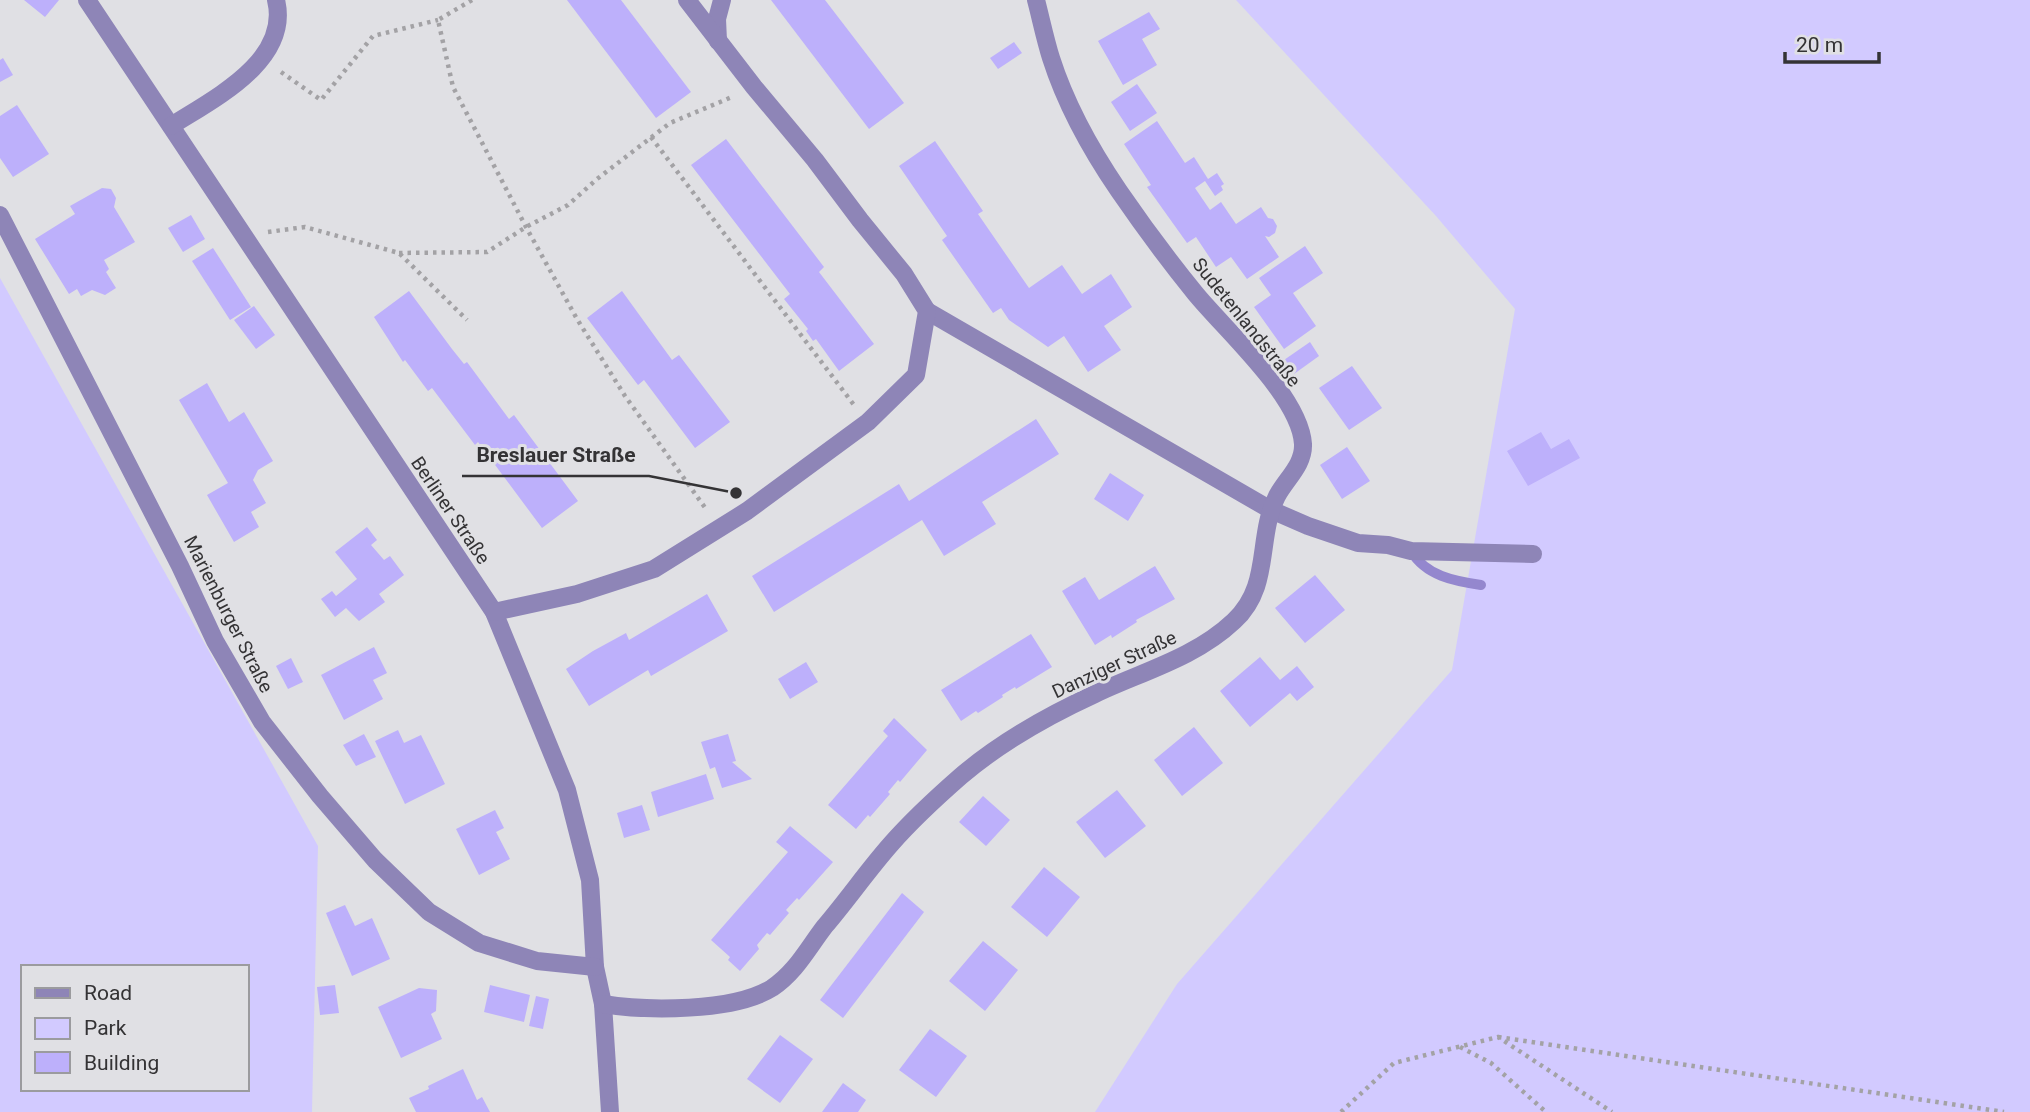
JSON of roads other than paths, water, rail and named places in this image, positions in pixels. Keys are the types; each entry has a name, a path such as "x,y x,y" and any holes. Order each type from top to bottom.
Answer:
{"street":[{"name":"Berliner Straße","path":"87,0 494,612 567,790 590,880 595,967 603,1004 610,1112"},
{"path":"171,125 235,84 262,59 273,40 279,12 276,0"},
{"path":"687,0 754,88 815,160 904,274 927,311 1271,510 1308,526 1358,543 1388,545 1411,551 1533,554"},
{"path":"718,41 717,19 722,0"},
{"name":"Sudetenlandstraße","path":"1036,0 1051,59 1079,126 1119,191 1194,292 1278,387 1301,428 1301,458 1271,510"},
{"name":"Marienburger Straße","path":"0,215 174,555 215,641 262,722 375,860 429,912 479,943 537,961 595,967"},
{"path":"494,612 578,594 654,569 720,530 868,422 916,375 927,311"},
{"name":"Danziger Straße","path":"603,1004 639,1008 696,1007 741,1000 770,989 793,972 820,932 892,843 933,802 988,755 1016,735 1095,694 1189,652 1235,620 1250,601 1260,577 1271,510"}],"waterway":[{"path":"1411,551 1433,572 1481,585"}],"place":[{"name":"Breslauer Straße","path":"736,493"}]}
